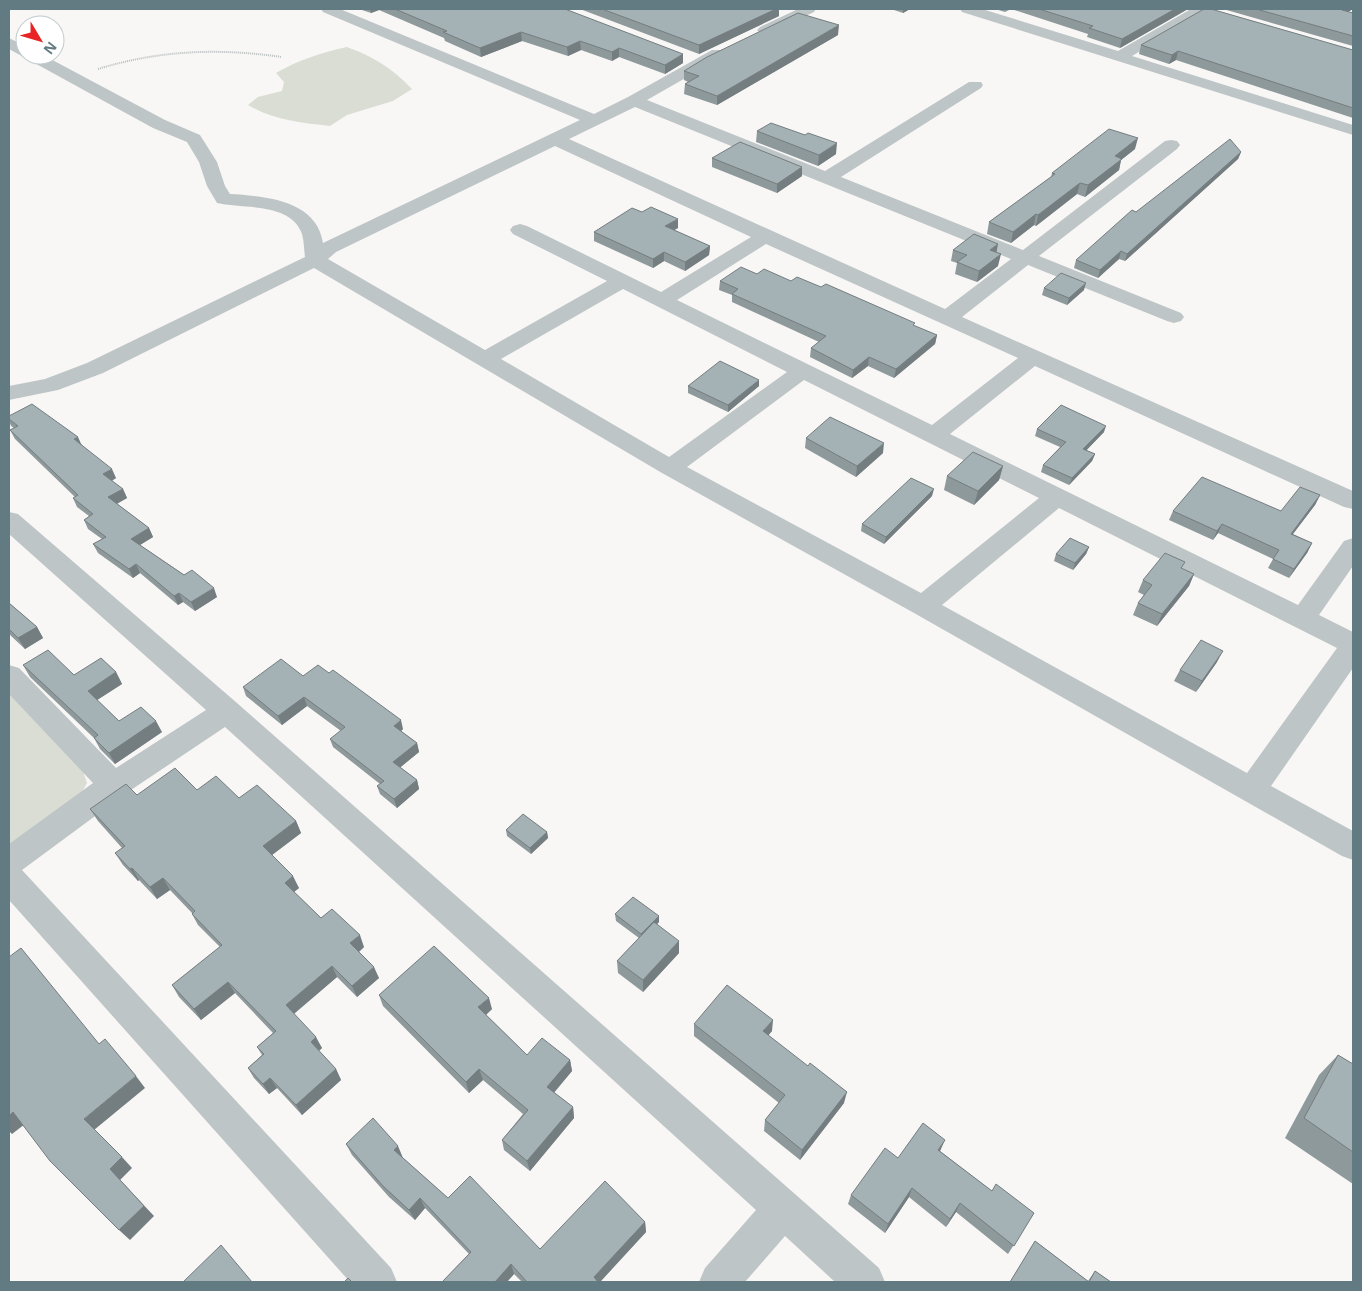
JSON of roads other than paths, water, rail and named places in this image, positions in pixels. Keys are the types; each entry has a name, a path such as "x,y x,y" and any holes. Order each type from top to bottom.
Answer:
{"street":[{"path":"328,9 594,120"},
{"path":"750,37 808,9"},
{"path":"966,9 1353,130"},
{"path":"1120,57 1204,10"},
{"path":"9,393 50,385 95,368 315,260 329,248 634,101 700,62 733,46"},
{"path":"682,55 700,62"},
{"path":"49,65 159,124 194,139 208,162 216,186 224,199 265,202 291,211 310,230 315,260 670,468 924,606 1353,847"},
{"path":"827,178 975,85"},
{"path":"634,101 1174,317"},
{"path":"555,139 765,236 1353,501"},
{"path":"947,318 1171,145"},
{"path":"520,230 1353,646 1252,790"},
{"path":"661,301 765,236"},
{"path":"484,360 622,281"},
{"path":"933,436 1033,357"},
{"path":"670,468 803,371"},
{"path":"924,606 1057,497"},
{"path":"9,520 227,711 864,1282"},
{"path":"1302,619 1353,547"},
{"path":"9,676 114,785"},
{"path":"9,862 114,785 227,711"},
{"path":"9,878 378,1282"},
{"path":"719,1282 783,1209"}]}
